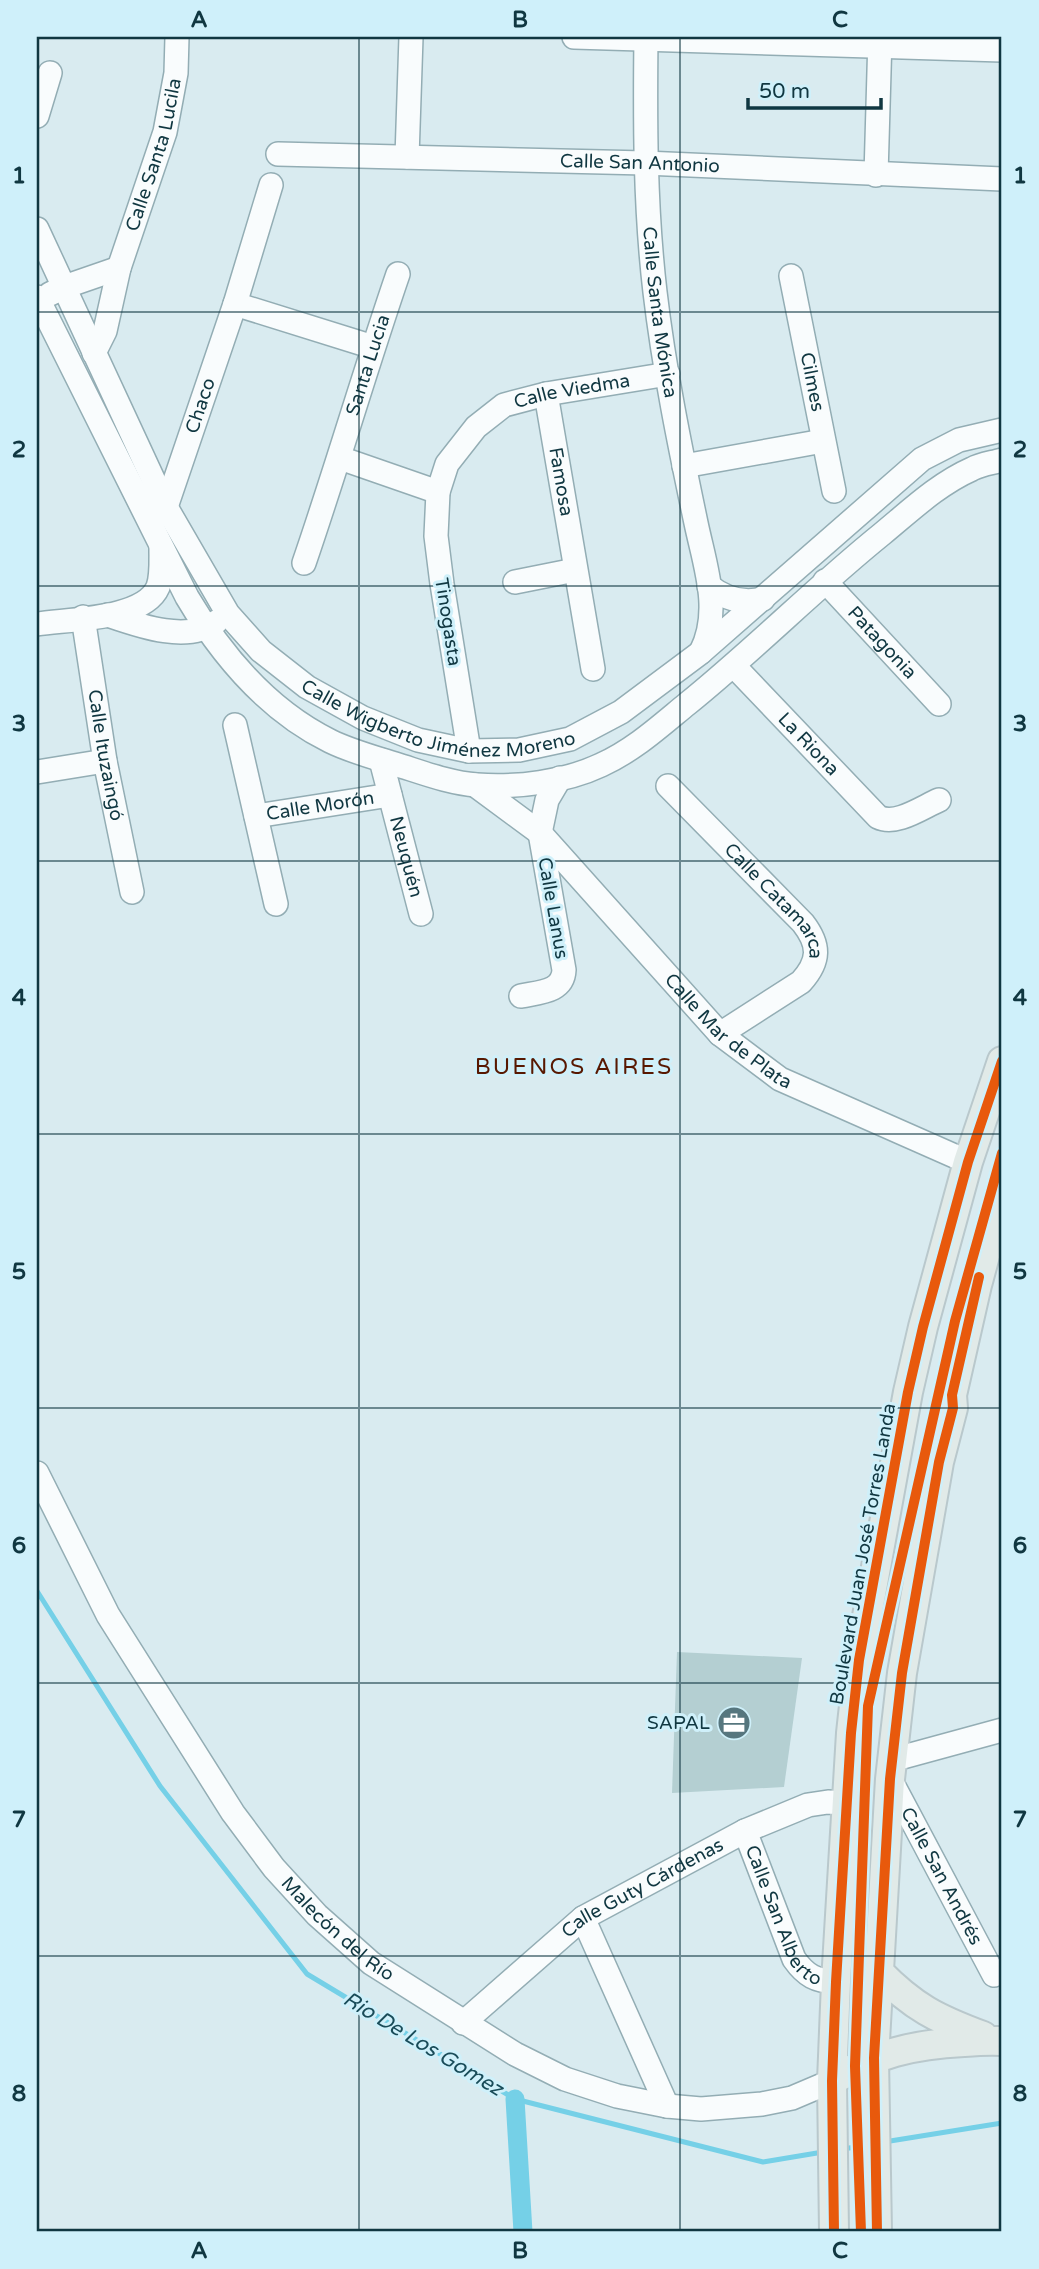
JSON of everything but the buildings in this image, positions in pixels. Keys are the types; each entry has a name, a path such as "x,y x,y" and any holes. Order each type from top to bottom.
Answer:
{"main road":[{"name":"Boulevard Juan José Torres Landa","path":"834,2223 832,2081 836,1982 851,1733 859,1660 908,1392 923,1327 968,1162 1002,1062"},
{"path":"877,2222 874,2058 891,1770 907,1649 939,1462 953,1408 952,1395 977,1285 1002,1193"},
{"path":"879,1972 908,2000 932,2015 954,2026 999,2041"},
{"path":"832,2081 855,2066 874,2058 931,2044 999,2041"}],"street":[{"name":"Calle Santa Lucila","path":"94,353 105,331 119,268 165,132 176,73 177,37"},
{"path":"407,157 411,37"},
{"path":"574,37 879,41 1002,50"},
{"name":"Calle Santa Mónica","path":"646,37 645,163 655,292 684,466 709,586 712,621 700,653"},
{"path":"876,175 879,41"},
{"path":"37,116 50,73"},
{"name":"Calle San Antonio","path":"278,154 645,163 1002,179"},
{"name":"Chaco","path":"166,507 235,304 271,185"},
{"name":"Calle Wigberto Jiménez Moreno","path":"37,229 166,507 228,614 261,651 307,687 374,723 418,740 469,751 519,750 570,739 621,712 700,653 922,459 959,440 1002,430"},
{"path":"38,298 119,268"},
{"name":"Santa Lucia","path":"304,563 398,274"},
{"name":"Cilmes","path":"791,276 834,491"},
{"name":"Calle Wigberto Jiménez Moreno","path":"38,298 161,546 206,629 229,660 293,719 331,742 431,775 475,785 518,785 560,778 598,767 629,752 734,666 825,581 936,489 973,468 1002,460"},
{"path":"235,304 373,347"},
{"name":"Calle Viedma","path":"438,492 447,464 476,426 503,405 546,394 668,374"},
{"name":"Famosa","path":"546,394 593,669"},
{"path":"684,466 823,441"},
{"path":"340,458 438,492"},
{"name":"Tinogasta","path":"438,492 436,536 469,751"},
{"path":"37,624 107,615 136,608 153,595 159,585 161,546"},
{"path":"515,582 575,570"},
{"name":"Patagonia","path":"825,581 939,704"},
{"path":"709,586 734,600 763,599"},
{"path":"107,615 169,630 189,632 206,629 228,614"},
{"name":"Calle Ituzaingó","path":"83,617 105,761 132,892"},
{"name":"La Riona","path":"734,666 878,817 885,821 894,820 939,800"},
{"path":"235,724 256,816"},
{"name":"Neuquén","path":"381,760 421,914"},
{"path":"37,772 105,761"},
{"path":"540,833 547,800 560,778"},
{"name":"Calle Mar de Plata","path":"475,785 540,833 720,1034 780,1079 968,1162"},
{"name":"Calle Catamarca","path":"668,786 813,936 816,953 812,971 802,982 720,1034"},
{"name":"Calle Morón","path":"276,904 256,816 390,795"},
{"name":"Calle Lanus","path":"522,996 552,989 560,985 564,978 540,833"},
{"name":"Malecón del Río","path":"37,1473 108,1615 233,1813 274,1868 317,1915 371,1963 515,2054 565,2079 617,2096 667,2106 701,2109 762,2104 792,2098 832,2081"},
{"path":"891,1770 1002,1730"},
{"name":"Calle San Andrés","path":"891,1770 994,1975"},
{"name":"Calle Guty Cárdenas","path":"463,2023 583,1918 745,1831 808,1805 847,1802"},
{"name":"Calle San Alberto","path":"745,1831 794,1959 808,1976 820,1981 836,1982"},
{"path":"583,1918 667,2106"}],"waterway":[{"name":"Rio De Los Gomez","path":"37,1591 160,1786 307,1974 515,2099 763,2162 823,2152"},
{"path":"515,2099 523,2232"},
{"name":"Rio De Los Gomez","path":"884,2142 1002,2123"},
{"name":"Rio De Los Gomez","path":"843,2149 868,2145"}],"cycle path":[{"path":"834,2232 832,2081 836,1982 851,1733 859,1660 908,1392 923,1327 968,1162 1002,1061"},
{"path":"861,2232 855,2066 868,1706 955,1321 1002,1153"},
{"path":"877,2232 874,2058 890,1779 902,1673 939,1462 953,1408 952,1395 979,1277"}],"place":[{"name":"SAPAL","path":"734,1723"}],"district":[{"name":"BUENOS AIRES","path":"574,1067"}]}
